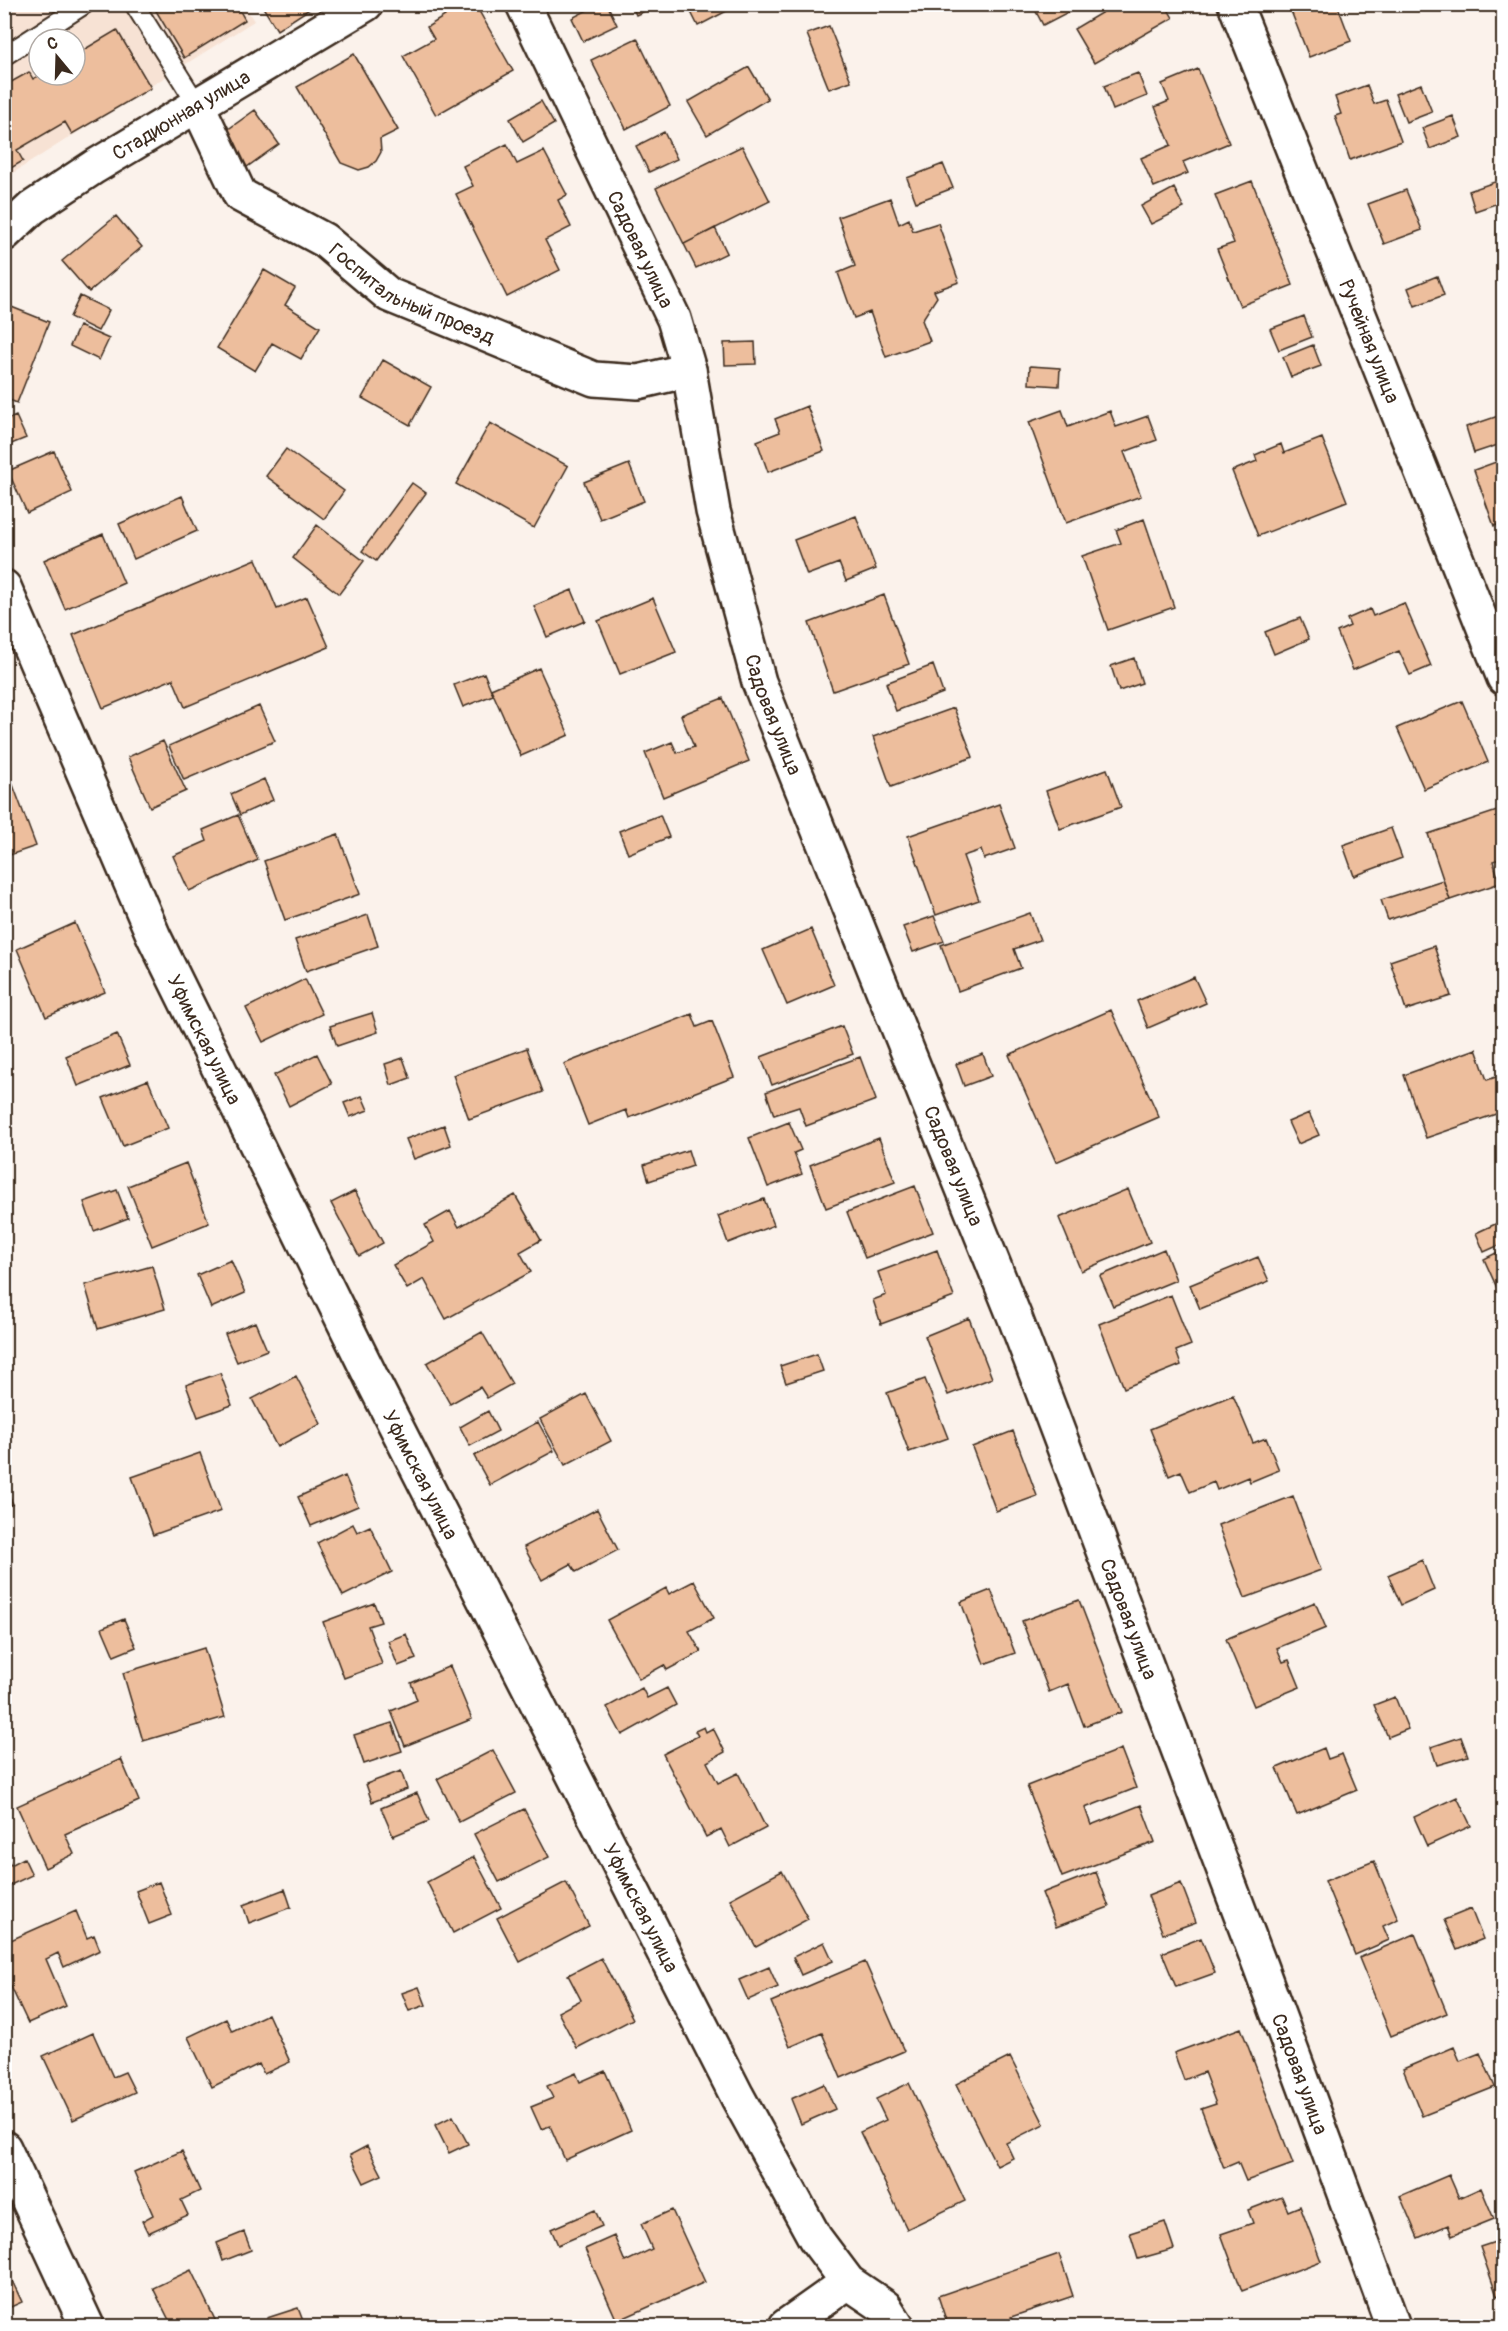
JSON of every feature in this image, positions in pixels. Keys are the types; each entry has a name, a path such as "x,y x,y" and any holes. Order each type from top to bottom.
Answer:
{"street":[{"name":"Стадионная улица","path":"4,234 32,208 366,4"},
{"name":"Садовая улица","path":"523,4 674,319 689,370 712,511 759,682 1015,1318 1259,1963 1393,2326"},
{"name":"Ручейная улица","path":"1235,4 1503,678"},
{"name":"Госпитальный проезд","path":"198,106 240,195 324,240 389,295 594,379 638,382 689,370"},
{"name":"Уфимская улица","path":"4,587 154,937 374,1383 737,2096 815,2238 848,2282 885,2307 897,2326"},
{"path":"4,2148 87,2326"},
{"path":"786,2326 848,2282"}],"lane":[{"path":"4,56 85,4"},
{"path":"134,4 198,106"}],"shaded area":[{"path":"5,5 244,5 254,21 5,178"}],"building":[{"path":"4,4 17,4 4,18"},
{"path":"152,4 236,4 245,20 184,58"},
{"path":"261,4 309,4 311,8 277,30"},
{"path":"439,4 475,4 513,71 436,115 403,56 434,39 427,27 445,16"},
{"path":"599,4 607,4 617,25 583,41 572,18"},
{"path":"631,4 658,4 658,5 636,15"},
{"path":"687,4 740,4 698,26"},
{"path":"1032,4 1074,4 1076,8 1043,25"},
{"path":"1116,4 1165,4 1173,18 1094,63 1074,29"},
{"path":"1337,4 1351,41 1309,57 1289,6"},
{"path":"829,26 851,81 829,89 807,34"},
{"path":"117,30 151,88 72,134 65,122 17,150 23,161 4,172 4,86 27,73 27,87 87,87 87,48"},
{"path":"637,38 670,106 626,129 591,60"},
{"path":"354,54 398,130 380,139 381,152 376,161 369,167 359,170 341,163 297,87"},
{"path":"749,67 768,99 707,135 688,102"},
{"path":"1198,69 1229,143 1183,162 1188,173 1154,187 1141,158 1171,145 1155,107 1169,101 1162,84"},
{"path":"1138,73 1147,96 1113,110 1104,86"},
{"path":"1421,84 1432,112 1406,122 1395,94"},
{"path":"1367,85 1374,104 1386,100 1401,141 1350,160 1335,116 1341,114 1335,97"},
{"path":"541,101 554,124 523,142 510,119"},
{"path":"255,110 279,144 247,167 223,133"},
{"path":"1453,116 1461,137 1430,149 1422,128"},
{"path":"664,132 677,159 649,172 636,146"},
{"path":"507,144 517,164 544,151 567,195 558,200 571,227 545,240 560,270 507,297 456,194 473,186 463,166"},
{"path":"742,146 770,201 684,244 656,188"},
{"path":"943,164 953,188 916,202 907,178"},
{"path":"1503,179 1504,201 1475,211 1469,191"},
{"path":"1252,181 1293,285 1240,306 1217,249 1234,243 1215,195"},
{"path":"1174,188 1184,208 1151,224 1141,206"},
{"path":"1406,190 1422,230 1384,244 1368,204"},
{"path":"890,198 899,224 909,219 913,231 938,223 959,282 934,291 937,297 922,320 930,341 886,357 870,312 854,318 838,273 855,266 838,217"},
{"path":"116,216 142,247 89,292 62,261"},
{"path":"715,228 727,253 696,268 684,244"},
{"path":"264,270 295,288 285,305 320,327 301,359 272,343 255,371 217,348"},
{"path":"1437,276 1444,295 1415,306 1408,288"},
{"path":"80,296 109,310 98,331 70,317"},
{"path":"4,304 49,322 17,403 4,398"},
{"path":"1304,316 1312,337 1279,350 1270,329"},
{"path":"79,326 109,339 99,360 70,346"},
{"path":"755,342 756,364 725,365 724,343"},
{"path":"1313,345 1321,366 1291,377 1283,357"},
{"path":"383,360 431,387 410,425 362,398"},
{"path":"1030,366 1060,368 1059,386 1029,384"},
{"path":"807,406 824,451 768,472 757,441 780,432 775,419"},
{"path":"1062,410 1068,427 1110,411 1116,427 1148,416 1157,440 1124,452 1141,496 1066,523 1029,422"},
{"path":"1504,414 1504,443 1474,453 1466,427"},
{"path":"16,416 26,438 4,447 4,421"},
{"path":"490,423 568,466 534,528 456,484"},
{"path":"1322,438 1347,501 1258,536 1232,471 1257,461 1255,455 1281,444 1284,453"},
{"path":"286,449 344,491 324,519 266,476"},
{"path":"54,451 72,492 27,513 8,471"},
{"path":"1504,459 1504,523 1494,526 1474,470"},
{"path":"629,464 644,501 600,519 584,482"},
{"path":"412,483 426,493 376,561 362,551"},
{"path":"182,496 197,531 134,559 119,524"},
{"path":"856,516 876,569 846,581 839,563 807,575 794,540"},
{"path":"1144,519 1174,607 1108,630 1082,556 1121,543 1116,530"},
{"path":"317,525 364,561 339,594 293,558"},
{"path":"103,534 124,583 65,609 44,560"},
{"path":"256,559 277,609 307,597 329,647 185,707 173,679 103,708 73,635"},
{"path":"572,590 585,621 547,637 534,606"},
{"path":"884,595 909,664 833,691 809,623"},
{"path":"653,598 676,652 620,674 598,621"},
{"path":"1404,603 1431,666 1410,675 1399,651 1353,670 1337,632 1350,626 1347,619 1370,609 1373,616"},
{"path":"1300,618 1309,639 1274,654 1265,632"},
{"path":"1134,658 1142,683 1119,691 1111,666"},
{"path":"933,665 943,693 896,711 886,683"},
{"path":"539,668 569,735 521,756 491,689"},
{"path":"484,673 493,695 463,707 454,685"},
{"path":"723,698 749,761 663,797 645,753 672,742 677,753 694,747 681,715"},
{"path":"1462,701 1488,762 1424,789 1397,728"},
{"path":"259,706 275,741 184,780 169,746"},
{"path":"954,708 973,757 891,787 873,737"},
{"path":"163,741 186,791 150,807 128,757"},
{"path":"1107,769 1121,807 1060,829 1046,791"},
{"path":"264,779 273,800 240,815 231,794"},
{"path":"13,785 36,846 4,857 4,789"},
{"path":"999,804 1015,848 984,859 981,850 963,856 979,900 936,915 908,836"},
{"path":"1503,809 1504,858 1493,861 1500,883 1450,900 1428,834"},
{"path":"238,815 258,860 189,891 173,856 207,841 203,830"},
{"path":"660,815 669,837 628,854 619,831"},
{"path":"1391,828 1402,858 1354,876 1343,845"},
{"path":"338,834 360,894 285,920 264,861"},
{"path":"1443,880 1450,900 1388,920 1381,900"},
{"path":"1030,913 1040,940 1014,949 1021,968 958,991 941,945"},
{"path":"368,915 378,946 306,971 295,940"},
{"path":"934,916 944,941 913,952 903,927"},
{"path":"75,923 105,992 46,1017 17,949"},
{"path":"811,929 834,985 787,1005 763,950"},
{"path":"1434,946 1451,996 1406,1010 1390,961"},
{"path":"1194,977 1206,1003 1148,1028 1137,1001"},
{"path":"305,979 322,1014 263,1042 246,1008"},
{"path":"1111,1010 1159,1117 1056,1162 1009,1055"},
{"path":"372,1013 378,1032 337,1046 330,1026"},
{"path":"692,1014 697,1027 712,1021 734,1077 629,1118 626,1110 588,1125 564,1064"},
{"path":"842,1026 853,1054 772,1085 761,1057"},
{"path":"117,1034 130,1065 78,1086 66,1056"},
{"path":"527,1048 543,1092 469,1119 453,1075"},
{"path":"1476,1049 1487,1080 1502,1075 1504,1105 1497,1107 1499,1113 1426,1138 1404,1075"},
{"path":"317,1054 332,1084 289,1106 274,1075"},
{"path":"983,1054 991,1076 964,1086 956,1064"},
{"path":"860,1057 876,1100 806,1126 799,1107 774,1115 766,1092"},
{"path":"403,1058 410,1078 391,1085 385,1064"},
{"path":"148,1080 168,1128 123,1146 103,1098"},
{"path":"362,1096 368,1110 350,1117 344,1103"},
{"path":"1309,1113 1319,1135 1298,1144 1288,1122"},
{"path":"789,1122 801,1150 794,1153 802,1174 768,1187 749,1138"},
{"path":"444,1125 451,1145 414,1159 406,1139"},
{"path":"879,1138 895,1182 826,1208 810,1165"},
{"path":"688,1150 693,1166 649,1181 644,1165"},
{"path":"186,1163 209,1223 152,1246 128,1186"},
{"path":"915,1186 933,1232 865,1258 847,1212"},
{"path":"1128,1189 1150,1242 1081,1271 1059,1218"},
{"path":"117,1190 128,1218 94,1231 84,1202"},
{"path":"355,1191 383,1243 359,1256 331,1203"},
{"path":"515,1195 541,1240 520,1252 531,1272 446,1319 424,1279 407,1289 393,1265 434,1242 425,1225 450,1211 459,1227"},
{"path":"764,1199 774,1225 728,1243 718,1216"},
{"path":"1504,1220 1504,1243 1484,1252 1476,1233"},
{"path":"1164,1249 1176,1280 1113,1306 1100,1276"},
{"path":"1504,1249 1504,1285 1497,1288 1484,1259"},
{"path":"937,1250 954,1297 881,1324 873,1300 886,1295 878,1272"},
{"path":"1258,1257 1269,1281 1200,1309 1190,1285"},
{"path":"231,1260 245,1293 211,1308 197,1275"},
{"path":"152,1266 165,1309 98,1329 85,1285"},
{"path":"1171,1295 1191,1345 1176,1351 1181,1365 1124,1388 1099,1324"},
{"path":"969,1318 992,1378 948,1395 925,1336"},
{"path":"255,1322 267,1350 237,1362 225,1334"},
{"path":"482,1332 512,1384 487,1398 480,1387 450,1404 427,1363"},
{"path":"817,1354 823,1371 786,1383 780,1366"},
{"path":"220,1373 232,1405 198,1417 186,1385"},
{"path":"296,1376 321,1424 277,1447 252,1399"},
{"path":"925,1379 948,1438 909,1452 887,1393"},
{"path":"586,1394 611,1441 565,1465 540,1419"},
{"path":"1233,1395 1253,1443 1266,1438 1279,1470 1250,1482 1248,1477 1217,1490 1214,1482 1190,1492 1181,1471 1169,1476 1150,1429"},
{"path":"488,1411 498,1431 470,1446 460,1427"},
{"path":"538,1422 554,1451 490,1485 474,1456"},
{"path":"1013,1431 1037,1496 996,1511 972,1447"},
{"path":"200,1453 221,1511 153,1535 132,1477"},
{"path":"345,1476 358,1506 311,1526 298,1497"},
{"path":"4,1487 13,1504 4,1508"},
{"path":"1293,1496 1321,1570 1245,1598 1218,1525"},
{"path":"597,1509 618,1550 576,1572 571,1564 542,1580 524,1547"},
{"path":"353,1524 357,1532 370,1526 392,1572 343,1596 317,1543"},
{"path":"1422,1560 1434,1590 1401,1605 1388,1575"},
{"path":"694,1581 714,1618 689,1631 701,1652 667,1670 664,1665 639,1679 607,1620 666,1588 669,1594"},
{"path":"991,1590 1015,1653 984,1664 961,1602"},
{"path":"1079,1600 1122,1712 1084,1726 1068,1684 1049,1692 1022,1621"},
{"path":"1315,1602 1326,1628 1277,1648 1283,1662 1289,1660 1300,1687 1254,1706 1226,1639"},
{"path":"374,1603 381,1622 368,1626 382,1664 344,1678 323,1622"},
{"path":"124,1619 136,1647 114,1656 102,1628"},
{"path":"406,1634 416,1659 398,1666 388,1641"},
{"path":"204,1648 225,1717 143,1741 123,1673"},
{"path":"450,1666 472,1719 405,1746 391,1711 417,1700 411,1683"},
{"path":"642,1688 647,1698 667,1688 676,1705 622,1735 607,1707"},
{"path":"1395,1697 1408,1729 1388,1737 1374,1705"},
{"path":"392,1723 402,1751 364,1764 354,1735"},
{"path":"704,1727 706,1732 713,1728 725,1752 707,1762 718,1783 738,1773 766,1828 730,1847 721,1829 706,1837 663,1754 698,1736 695,1731"},
{"path":"1461,1737 1468,1756 1437,1765 1431,1747"},
{"path":"1324,1748 1328,1759 1342,1754 1357,1790 1297,1815 1277,1768"},
{"path":"1121,1749 1136,1788 1085,1808 1091,1825 1141,1805 1155,1842 1062,1877 1027,1786"},
{"path":"493,1750 516,1793 459,1822 437,1779"},
{"path":"121,1759 139,1801 65,1834 74,1854 45,1868 17,1806"},
{"path":"401,1771 407,1789 372,1802 366,1784"},
{"path":"417,1793 429,1821 393,1836 381,1808"},
{"path":"1457,1797 1471,1826 1427,1846 1414,1817"},
{"path":"524,1809 549,1857 499,1882 474,1834"},
{"path":"4,1852 11,1865 24,1858 32,1875 4,1888"},
{"path":"474,1857 501,1908 453,1933 427,1882"},
{"path":"1374,1861 1398,1919 1383,1926 1389,1940 1355,1955 1325,1881"},
{"path":"782,1871 808,1919 756,1947 730,1899"},
{"path":"1096,1872 1109,1907 1056,1927 1042,1893"},
{"path":"159,1882 172,1915 149,1924 136,1891"},
{"path":"566,1882 589,1926 520,1962 497,1918"},
{"path":"1181,1883 1196,1922 1163,1934 1148,1896"},
{"path":"285,1889 291,1907 249,1923 243,1905"},
{"path":"1471,1909 1483,1939 1457,1950 1444,1920"},
{"path":"76,1911 87,1938 94,1935 100,1950 64,1967 58,1953 46,1959 66,2006 28,2023 4,1972 4,1943"},
{"path":"1415,1934 1447,2013 1391,2036 1359,1958"},
{"path":"1201,1938 1215,1973 1176,1987 1162,1953"},
{"path":"824,1942 833,1961 801,1975 793,1957"},
{"path":"601,1958 633,2019 577,2048 558,2012 581,2000 568,1975"},
{"path":"865,1962 904,2051 841,2078 822,2033 790,2047 771,2002"},
{"path":"769,1967 778,1987 748,2000 739,1980"},
{"path":"419,1987 426,2005 409,2011 402,1993"},
{"path":"268,2014 290,2062 264,2074 259,2064 212,2087 188,2037 226,2019 232,2031"},
{"path":"1241,2028 1293,2164 1246,2181 1238,2162 1224,2168 1201,2109 1216,2104 1204,2072 1184,2080 1174,2053"},
{"path":"93,2033 113,2077 125,2072 135,2092 73,2120 43,2056"},
{"path":"1454,2047 1460,2061 1480,2053 1495,2087 1422,2116 1403,2069"},
{"path":"1010,2057 1044,2124 1006,2143 1013,2158 997,2166 956,2084"},
{"path":"605,2071 631,2130 565,2160 550,2126 541,2129 531,2107 553,2098 547,2086 576,2073 580,2082"},
{"path":"909,2083 965,2201 907,2229 860,2132 886,2120 876,2099"},
{"path":"824,2084 835,2109 801,2124 791,2099"},
{"path":"453,2116 468,2144 449,2153 435,2125"},
{"path":"367,2146 382,2175 364,2183 350,2155"},
{"path":"182,2151 200,2191 181,2200 188,2215 148,2233 142,2221 153,2215 134,2172"},
{"path":"1449,2175 1459,2198 1481,2188 1494,2219 1452,2236 1448,2225 1418,2238 1400,2196"},
{"path":"1282,2197 1288,2211 1300,2206 1321,2261 1242,2291 1221,2234 1253,2223 1248,2210"},
{"path":"595,2210 602,2226 558,2245 551,2229"},
{"path":"672,2210 705,2282 617,2321 585,2249 614,2236 625,2262 652,2249 641,2224"},
{"path":"1165,2222 1174,2249 1138,2259 1130,2233"},
{"path":"244,2232 251,2250 223,2261 217,2243"},
{"path":"1504,2239 1504,2293 1497,2296 1480,2247"},
{"path":"1059,2254 1073,2296 1011,2317 1014,2326 988,2326 986,2319 966,2326 948,2326 938,2296"},
{"path":"7,2270 22,2302 4,2310 4,2272"},
{"path":"191,2270 218,2326 172,2326 153,2288"},
{"path":"298,2308 305,2326 270,2326 267,2318"}]}
